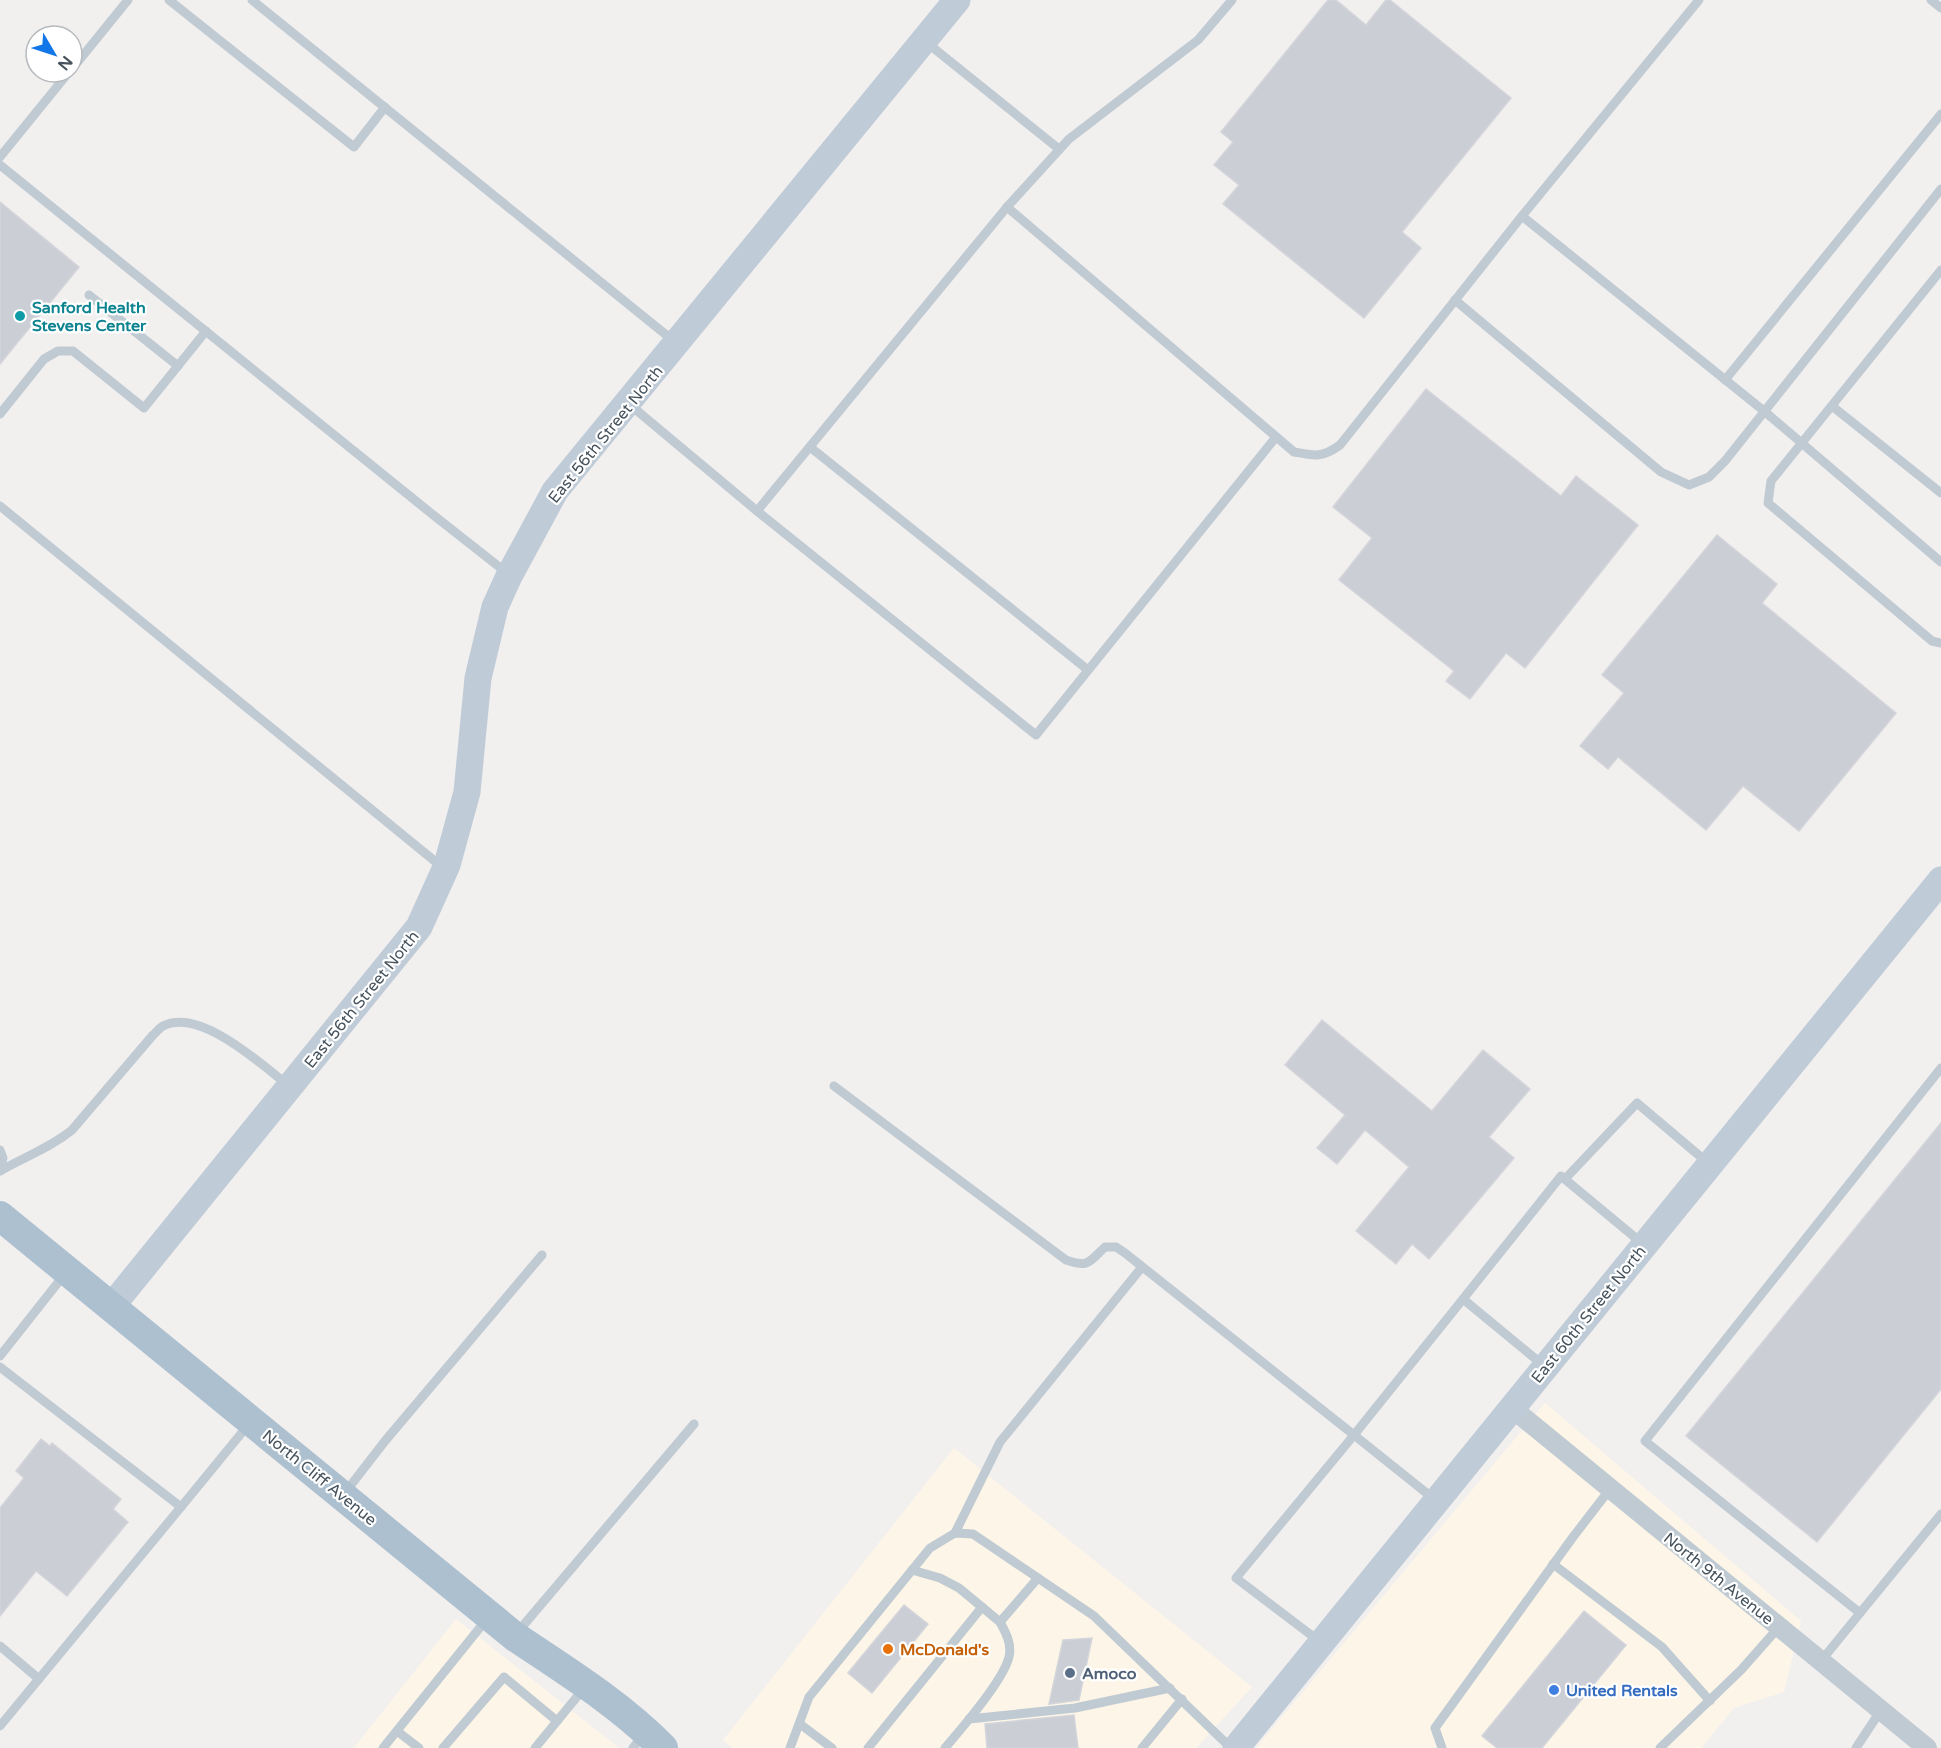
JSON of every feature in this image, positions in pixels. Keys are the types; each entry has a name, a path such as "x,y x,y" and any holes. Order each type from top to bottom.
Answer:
{"main road":[{"name":"North Cliff Avenue","path":"0,1216 489,1616 514,1636 586,1685 648,1742 677,1748"}],"street":[{"name":"East 56th Street North","path":"111,1307 419,927 444,869 467,792 478,678 495,607 509,574 555,492 957,0"},
{"name":"East 60th Street North","path":"1236,1748 1939,886"},
{"name":"North 9th Avenue","path":"1512,1408 1927,1748"}],"lane":[{"path":"84,54 128,0"},
{"path":"169,0 354,147 385,107"},
{"path":"252,0 677,344"},
{"path":"757,511 1007,207 1059,149 1198,40 1232,0"},
{"path":"1007,207 1294,452 1326,455 1340,445 1522,216 1699,0"},
{"path":"1931,0 1941,8"},
{"path":"924,40 1059,149"},
{"path":"0,157 60,84"},
{"path":"1725,380 1941,114"},
{"path":"0,165 509,574"},
{"path":"1455,300 1660,472 1689,485 1709,477 1725,462 1941,189"},
{"path":"1522,216 1764,411 1941,562"},
{"path":"1941,270 1771,481 1768,503 1932,641 1941,644"},
{"path":"89,295 178,366"},
{"path":"0,414 44,359 58,351 73,351 144,408 206,331"},
{"path":"628,404 757,511 1036,735 1276,437"},
{"path":"1832,406 1941,493"},
{"path":"810,447 1088,670"},
{"path":"0,506 444,869"},
{"path":"0,1170 59,1141 72,1130 163,1026 175,1023 192,1024 209,1030 237,1047 290,1087"},
{"path":"1860,1613 1645,1441 1941,1068"},
{"path":"834,1086 1066,1260 1080,1265 1089,1262 1105,1247 1116,1247 1436,1501"},
{"path":"1565,1179 1637,1103 1710,1165"},
{"path":"0,1150 3,1158 0,1170"},
{"path":"1321,1643 1236,1578 1354,1435 1561,1176 1645,1245"},
{"path":"343,1496 385,1441 542,1255"},
{"path":"790,1748 809,1697 930,1548 955,1533 1000,1442 1142,1267"},
{"path":"0,1356 67,1271"},
{"path":"1463,1299 1546,1367"},
{"path":"0,1367 181,1507"},
{"path":"0,1726 252,1422"},
{"path":"514,1636 694,1424"},
{"path":"1442,1748 1435,1728 1610,1489"},
{"path":"1821,1661 1941,1514"},
{"path":"955,1533 973,1534 1094,1616 1231,1748"},
{"path":"1553,1564 1662,1647 1710,1701"},
{"path":"912,1570 950,1583 1000,1622 1009,1641 1009,1658 996,1682 945,1748"},
{"path":"1000,1622 1038,1578"},
{"path":"868,1748 982,1607"},
{"path":"383,1748 489,1616"},
{"path":"1660,1748 1741,1670 1779,1627"},
{"path":"0,1646 39,1679"},
{"path":"443,1748 504,1677 557,1721"},
{"path":"535,1748 586,1685"},
{"path":"969,1719 1074,1708 1170,1688"},
{"path":"1142,1748 1182,1699"},
{"path":"1857,1748 1881,1710"},
{"path":"800,1724 832,1748"},
{"path":"397,1731 419,1748"}],"shaded area":[{"path":"1545,1403 1801,1621 1784,1692 1734,1708 1701,1748 1256,1748"},
{"path":"954,1448 1252,1687 1196,1748 733,1748 723,1740"},
{"path":"456,1619 619,1748 354,1748"}],"building":[{"path":"1328,0 1336,0 1366,25 1386,0 1390,0 1511,98 1402,232 1421,248 1364,318 1223,204 1239,185 1214,165 1233,142 1221,132"},
{"name":"Sanford Health Stevens Center","path":"0,202 79,267 0,364"},
{"path":"1426,389 1561,496 1576,476 1638,525 1525,668 1506,653 1470,699 1446,681 1454,671 1339,580 1372,538 1333,507"},
{"path":"1717,535 1777,584 1762,603 1896,713 1799,831 1743,786 1706,830 1618,757 1608,769 1580,746 1624,693 1602,675"},
{"path":"1322,1020 1432,1111 1483,1050 1530,1089 1489,1137 1514,1158 1429,1259 1412,1244 1396,1264 1356,1231 1409,1167 1365,1130 1337,1164 1317,1148 1345,1115 1285,1065"},
{"path":"1941,1123 1941,1389 1817,1542 1686,1436"},
{"path":"41,1439 50,1446 52,1443 121,1499 113,1509 128,1522 67,1596 36,1571 0,1616 0,1508 24,1478 16,1471"},
{"name":"McDonald's","path":"904,1605 928,1624 872,1693 848,1673"},
{"name":"United Rentals","path":"1584,1611 1626,1645 1542,1748 1497,1748 1482,1736"},
{"name":"Amoco","path":"1092,1638 1079,1700 1049,1704 1063,1640"},
{"path":"1074,1715 1078,1748 987,1748 985,1724"}],"place":[{"name":"Sanford Health Stevens Center","path":"20,316"},
{"name":"McDonald's","path":"888,1649"},
{"name":"Amoco","path":"1070,1673"},
{"name":"United Rentals","path":"1554,1690"}]}
